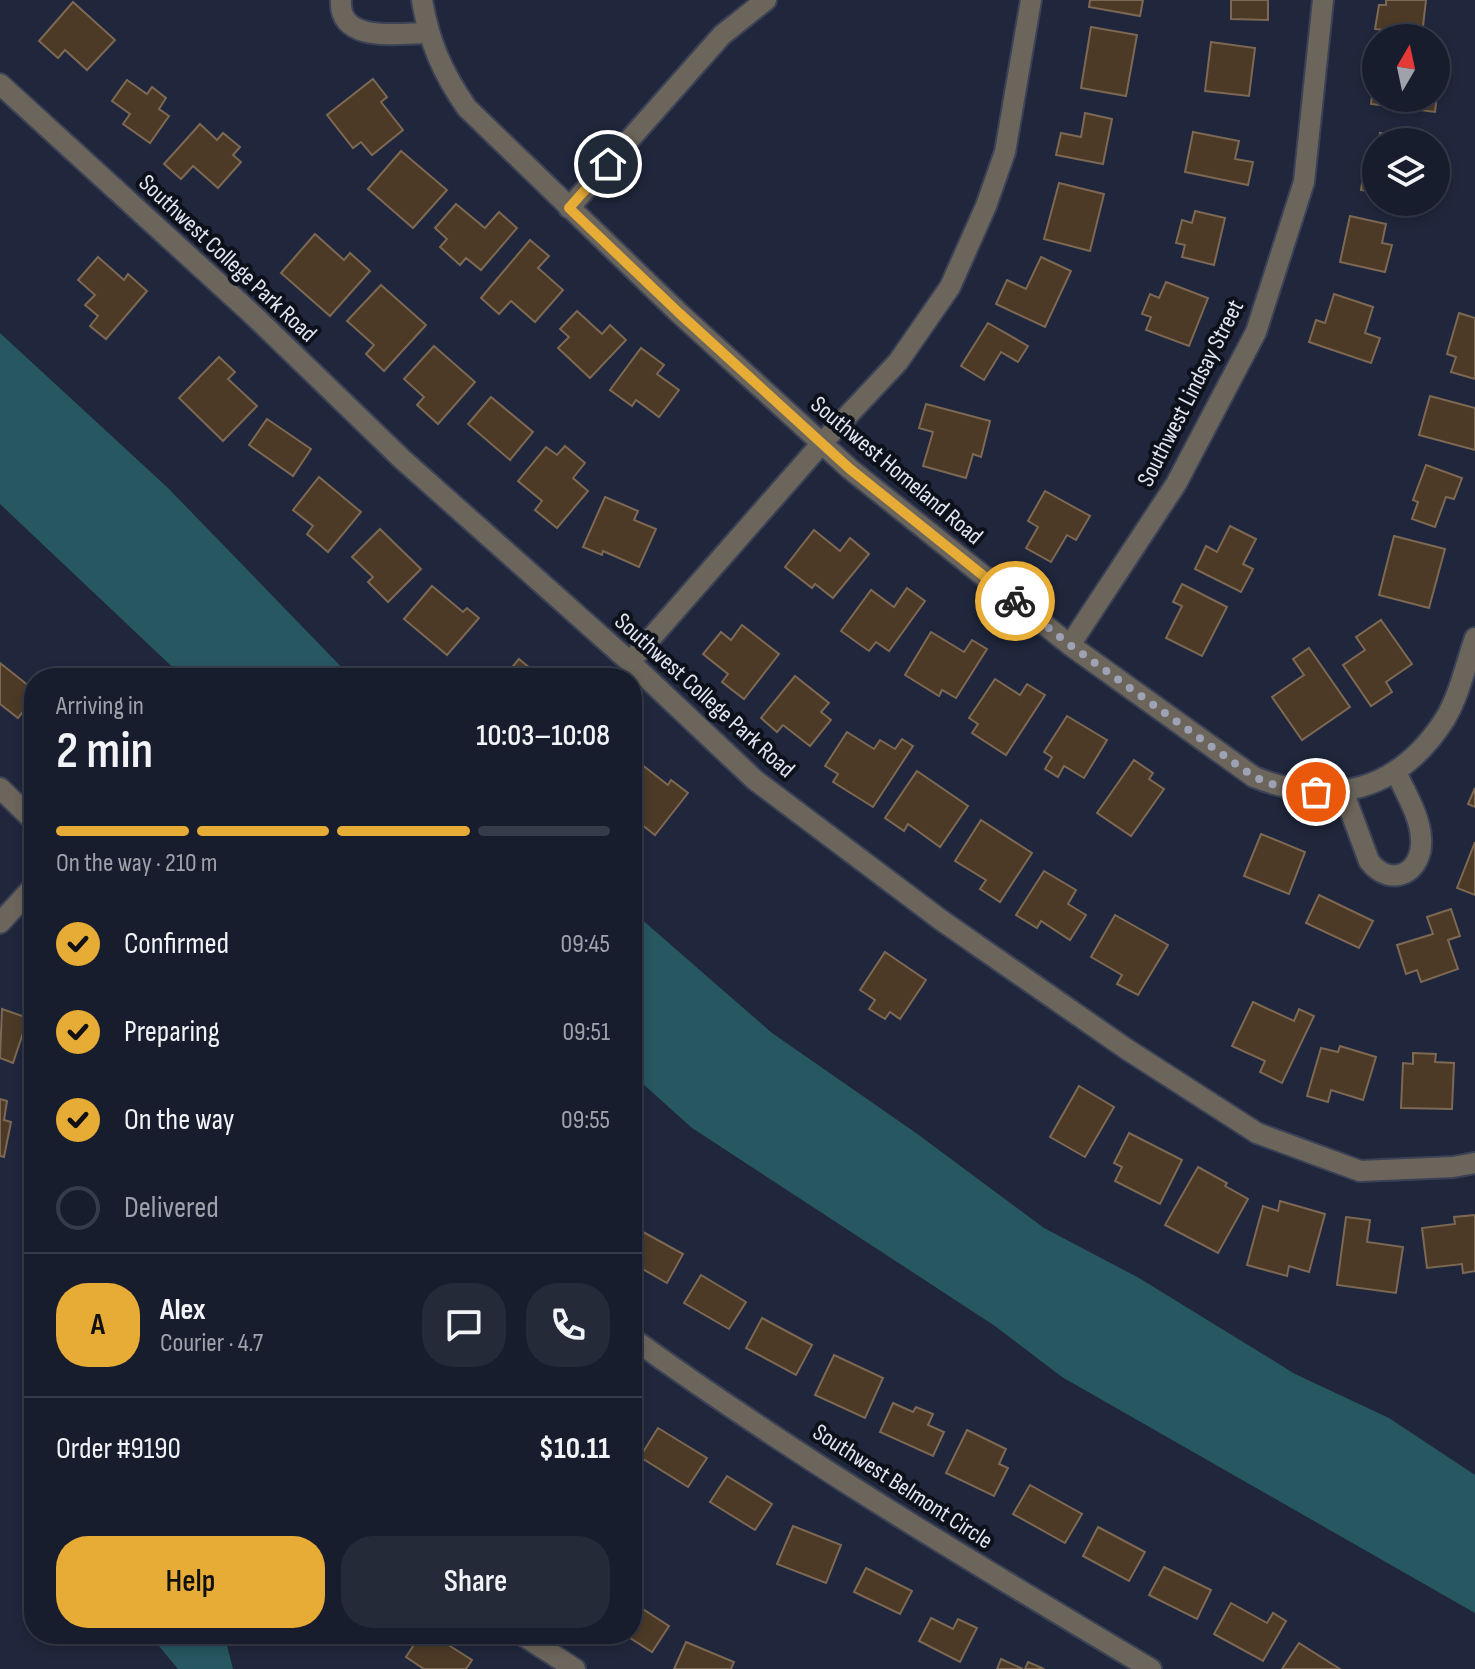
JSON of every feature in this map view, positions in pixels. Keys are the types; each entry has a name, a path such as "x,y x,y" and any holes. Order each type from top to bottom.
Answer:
{"street":[{"path":"341,0 342,16 346,24 355,29 367,33 428,33"},
{"name":"Southwest Homeland Road","path":"422,0 428,33 447,79 467,108 679,313 850,469 1070,645 1254,777 1280,787 1316,792 1343,791 1396,772 1416,758 1446,717 1475,638"},
{"path":"569,208 722,35 766,0"},
{"path":"630,662 822,443 898,362 950,287 986,206 1005,152 1031,0"},
{"name":"Southwest Lindsay Street","path":"1070,645 1176,484 1256,332 1304,182 1323,0"},
{"name":"Southwest College Park Road","path":"0,84 252,314 402,459 636,668"},
{"name":"Southwest College Park Road","path":"642,673 755,780 829,836 1125,1048 1257,1133 1360,1171 1453,1167 1475,1163"},
{"path":"1343,791 1369,861 1386,876 1397,876 1414,867 1419,857 1421,835 1396,772"},
{"path":"0,788 24,811"},
{"path":"0,923 24,897"},
{"name":"Southwest Belmont Circle","path":"642,1345 697,1385 972,1562 1151,1669"},
{"path":"536,1644 575,1669"}],"shaded area":[{"path":"0,333 168,488 342,668 173,668 0,504"},
{"path":"642,920 772,1033 916,1133 1044,1228 1139,1278 1295,1374 1389,1418 1475,1475 1475,1613 1062,1377 995,1326 692,1128 642,1083"},
{"path":"157,1644 227,1644 233,1669 178,1669"}],"building":[{"path":"1090,0 1143,0 1140,16 1089,7"},
{"path":"1231,0 1268,0 1268,20 1231,19"},
{"path":"1386,0 1426,0 1423,24 1376,24 1379,5 1386,5"},
{"path":"73,2 115,40 87,70 65,50 58,58 39,41"},
{"path":"1091,27 1137,35 1126,96 1081,88"},
{"path":"1211,42 1255,48 1249,96 1205,91"},
{"path":"373,79 387,97 381,102 403,130 372,155 361,142 353,148 327,115"},
{"path":"127,80 147,94 152,87 166,98 159,109 169,116 150,143 123,124 130,114 112,101"},
{"path":"1085,113 1112,119 1103,164 1056,155 1061,133 1081,137"},
{"path":"200,124 217,140 223,133 240,147 233,155 241,162 218,188 193,166 181,179 164,164"},
{"path":"1193,132 1239,141 1235,159 1253,162 1248,185 1185,172"},
{"path":"401,151 447,190 413,228 368,189"},
{"path":"1059,183 1104,194 1090,251 1044,239"},
{"path":"456,204 485,228 499,212 517,228 481,270 466,258 460,265 440,247 447,239 435,228"},
{"path":"1195,211 1225,218 1214,265 1182,257 1185,245 1176,243 1182,220 1192,223"},
{"path":"1350,216 1386,224 1382,243 1392,245 1385,272 1340,262"},
{"path":"315,234 344,260 350,253 370,271 330,316 281,273"},
{"path":"530,240 549,256 538,268 563,290 535,322 511,301 499,314 481,298"},
{"path":"98,257 124,280 128,274 147,291 106,339 90,326 98,316 85,305 95,295 78,280"},
{"path":"1041,257 1071,271 1045,327 996,304 1007,280 1026,289"},
{"path":"1166,282 1208,298 1189,346 1146,330 1151,317 1142,314 1150,294 1159,298"},
{"path":"381,285 426,325 384,371 366,354 374,345 347,321"},
{"path":"1334,294 1373,307 1365,333 1380,338 1371,363 1309,342 1316,320 1325,323"},
{"path":"577,311 602,334 610,325 626,340 590,378 558,348 569,337 560,329"},
{"path":"1459,313 1475,318 1475,379 1451,372 1456,357 1447,354"},
{"path":"988,323 1028,346 1018,362 1001,352 984,380 961,366"},
{"path":"434,346 475,382 438,424 417,405 424,397 404,379"},
{"path":"641,348 664,365 657,374 679,390 659,417 636,400 632,406 610,390"},
{"path":"219,357 235,372 228,379 257,406 223,441 179,398"},
{"path":"1430,396 1475,408 1475,450 1419,435"},
{"path":"491,397 533,432 510,460 468,424"},
{"path":"926,404 990,421 981,457 973,454 966,478 923,466 933,432 919,428"},
{"path":"267,419 311,449 293,476 249,445"},
{"path":"565,446 585,463 573,478 588,491 557,528 535,510 542,501 518,481 546,447 557,455"},
{"path":"1426,465 1462,478 1454,499 1446,497 1435,527 1412,519 1418,502 1413,500"},
{"path":"319,477 361,512 328,552 307,534 313,526 293,510"},
{"path":"1045,491 1090,516 1076,540 1067,535 1051,562 1026,548 1038,527 1028,521"},
{"path":"605,497 638,511 634,520 656,529 639,567 603,551 602,555 583,547"},
{"path":"1230,526 1256,539 1243,564 1253,569 1241,592 1195,569 1206,546 1217,552"},
{"path":"380,529 421,569 388,602 368,582 373,577 352,557"},
{"path":"814,530 840,551 850,538 869,554 833,598 815,584 812,588 785,567"},
{"path":"1394,536 1445,549 1429,608 1379,595"},
{"path":"1182,584 1227,607 1202,656 1166,638 1182,606 1173,602"},
{"path":"432,586 463,612 467,608 479,618 447,655 404,619"},
{"path":"907,588 925,601 889,651 876,642 869,651 841,631 871,590 894,607"},
{"path":"1381,620 1412,664 1386,682 1392,692 1371,706 1343,665 1365,650 1356,637"},
{"path":"742,625 779,654 744,699 722,682 728,674 703,654 721,632 731,640"},
{"path":"931,632 964,652 972,640 987,649 956,698 942,690 939,696 905,675"},
{"path":"1309,648 1350,707 1302,740 1272,697 1304,675 1293,659"},
{"path":"519,659 530,668 511,668"},
{"path":"0,663 24,682 24,710 18,718 0,704"},
{"path":"795,676 829,703 821,712 831,720 810,746 783,725 777,732 761,718"},
{"path":"995,679 1020,695 1027,684 1045,695 1006,755 972,733 978,724 969,718"},
{"path":"1067,716 1107,740 1084,778 1064,766 1058,777 1045,769 1052,757 1044,752"},
{"path":"847,732 874,749 880,740 895,749 902,739 913,746 873,807 833,782 838,774 825,766"},
{"path":"1134,760 1153,773 1149,779 1164,789 1131,836 1097,813"},
{"path":"642,765 668,785 671,780 688,793 655,835 642,825"},
{"path":"917,771 968,806 940,847 908,824 904,831 885,818"},
{"path":"1475,788 1475,807 1468,804"},
{"path":"981,820 1032,853 1000,902 980,889 986,880 955,861"},
{"path":"1261,834 1305,852 1289,894 1244,876"},
{"path":"1475,842 1475,895 1457,888"},
{"path":"1044,871 1076,890 1068,904 1086,915 1070,940 1041,921 1037,928 1016,915"},
{"path":"1319,895 1373,921 1359,948 1306,923"},
{"path":"1451,909 1460,936 1448,940 1458,969 1421,982 1417,970 1406,974 1397,945 1433,934 1427,917"},
{"path":"1115,915 1168,945 1138,995 1117,984 1122,975 1091,957"},
{"path":"885,952 926,980 900,1019 890,1012 885,1019 869,1009 875,1000 860,990"},
{"path":"1253,1002 1294,1021 1299,1009 1314,1016 1282,1083 1260,1072 1265,1061 1232,1046"},
{"path":"2,1009 24,1017 24,1030 13,1063 0,1058"},
{"path":"1340,1046 1376,1057 1363,1100 1331,1090 1328,1102 1307,1096 1321,1048 1338,1052"},
{"path":"1413,1053 1436,1054 1435,1062 1454,1063 1452,1109 1401,1108 1403,1063 1413,1064"},
{"path":"1079,1086 1114,1107 1085,1157 1050,1137"},
{"path":"0,1099 7,1101 4,1120 11,1122 4,1157 0,1156"},
{"path":"1129,1133 1182,1160 1160,1204 1115,1181 1122,1167 1114,1163"},
{"path":"1198,1167 1248,1199 1218,1253 1165,1225"},
{"path":"1280,1201 1325,1214 1309,1272 1289,1266 1287,1276 1247,1265 1263,1206 1278,1211"},
{"path":"1475,1215 1475,1271 1463,1273 1462,1264 1427,1268 1422,1228 1455,1224 1454,1217"},
{"path":"1346,1217 1370,1220 1367,1242 1403,1247 1396,1293 1337,1285"},
{"path":"642,1231 683,1254 667,1283 642,1269"},
{"path":"701,1275 746,1302 729,1329 684,1303"},
{"path":"762,1318 812,1345 796,1375 746,1348"},
{"path":"834,1355 883,1378 865,1418 815,1395"},
{"path":"893,1403 913,1412 916,1407 933,1414 928,1425 944,1432 933,1456 880,1432"},
{"path":"658,1428 707,1458 688,1487 642,1458"},
{"path":"967,1430 1006,1449 999,1464 1008,1468 994,1496 946,1473"},
{"path":"727,1476 772,1504 755,1530 710,1502"},
{"path":"1030,1485 1082,1514 1065,1543 1013,1514"},
{"path":"793,1526 841,1545 826,1583 777,1564"},
{"path":"1098,1527 1145,1552 1129,1581 1083,1556"},
{"path":"1164,1567 1211,1590 1197,1619 1149,1595"},
{"path":"866,1568 912,1591 900,1614 854,1592"},
{"path":"1231,1603 1267,1623 1273,1613 1286,1621 1263,1661 1214,1634"},
{"path":"642,1608 669,1626 652,1652 640,1644 642,1644"},
{"path":"931,1618 953,1629 958,1619 977,1628 960,1662 919,1641"},
{"path":"686,1642 734,1662 731,1669 674,1669"},
{"path":"1299,1643 1340,1669 1282,1669"},
{"path":"414,1644 447,1644 472,1660 466,1669 424,1669 406,1657"},
{"path":"1001,1659 1023,1669 997,1669"},
{"path":"1028,1662 1044,1669 1025,1669"}],"way so far":[{"path":"1015,601 1070,645 1254,777 1280,787 1316,792"}],"route":[{"path":"608,164 569,208 850,469 1015,601"}]}
